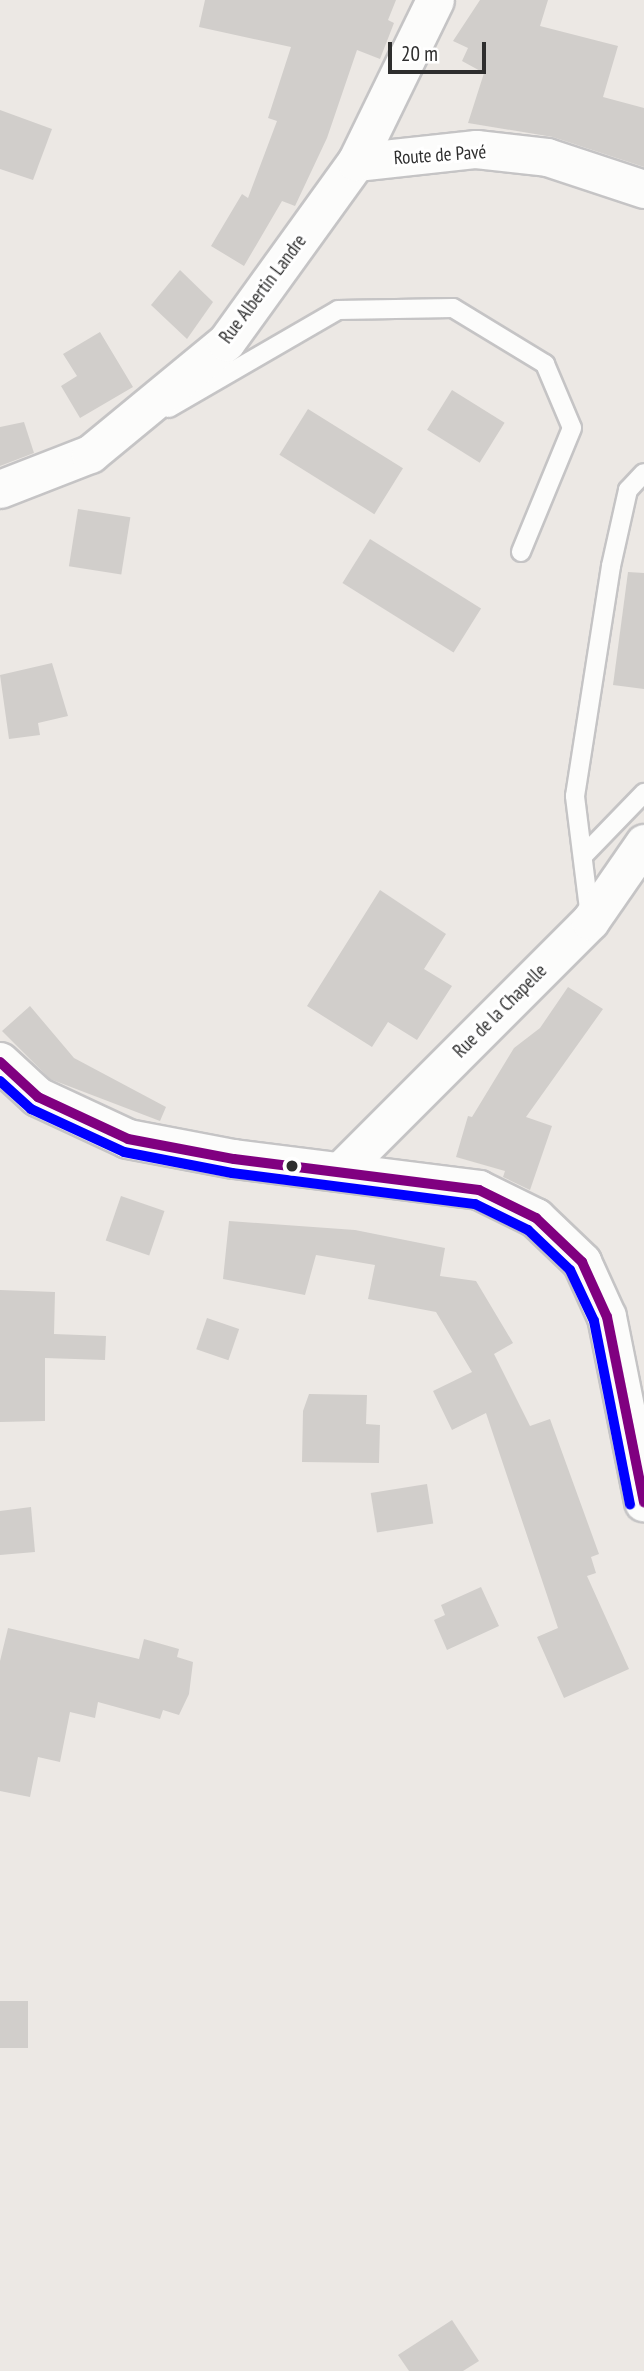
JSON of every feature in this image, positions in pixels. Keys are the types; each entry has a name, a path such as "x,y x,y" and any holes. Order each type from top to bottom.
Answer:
{"main road":[{"path":"0,1062 38,1097 128,1139 234,1159 343,1168 479,1190 536,1218 582,1262 607,1317 644,1502"}],"street":[{"name":"Rue Albertin Landre","path":"0,489 90,454 226,342 356,162 435,0"},
{"name":"Route de Pavé","path":"356,162 476,149 547,157 644,189"},
{"name":"Rue de la Chapelle","path":"343,1168 590,921 644,843"}],"lane":[{"path":"90,454 338,310 453,308 545,364 572,428 521,552"},
{"path":"590,921 575,796 591,683 628,490 644,473"},
{"path":"583,856 644,793"}],"building":[{"path":"205,0 396,0 388,20 394,23 380,59 357,50 327,138 295,206 282,201 244,266 211,246 242,194 248,198 277,121 268,118 291,47 199,27"},
{"path":"480,0 548,0 540,26 618,46 603,97 644,108 644,167 553,137 468,123 484,73 462,61 468,48 453,41"},
{"path":"0,110 52,129 33,180 0,169"},
{"path":"180,270 213,302 187,339 151,305"},
{"path":"100,332 133,387 80,418 61,386 77,376 63,354"},
{"path":"452,390 505,423 480,463 427,430"},
{"path":"308,409 403,468 374,514 279,455"},
{"path":"24,422 34,453 0,466 0,427"},
{"path":"78,509 130,517 121,575 69,566"},
{"path":"370,539 481,608 454,653 342,583"},
{"path":"628,572 644,573 644,689 613,685"},
{"path":"52,663 68,716 38,723 40,735 9,739 0,675"},
{"path":"380,890 446,934 424,969 452,986 417,1040 388,1022 372,1047 307,1006"},
{"path":"568,987 603,1009 526,1117 552,1126 530,1190 503,1177 505,1171 456,1157 468,1116 472,1117 514,1048 540,1028"},
{"path":"30,1006 74,1058 166,1107 160,1121 50,1079 2,1031"},
{"path":"121,1196 164,1211 149,1255 106,1240"},
{"path":"229,1221 355,1230 445,1248 440,1276 476,1281 513,1343 494,1354 530,1426 550,1419 599,1554 591,1557 596,1573 587,1576 629,1669 564,1698 537,1637 558,1628 486,1413 452,1430 433,1391 472,1372 436,1312 368,1299 375,1265 316,1255 305,1295 223,1279"},
{"path":"0,1290 55,1292 54,1334 106,1336 105,1360 45,1358 45,1421 0,1422"},
{"path":"207,1318 239,1329 228,1360 196,1349"},
{"path":"309,1394 367,1395 366,1424 380,1425 379,1463 302,1462 303,1411"},
{"path":"427,1484 433,1524 377,1532 371,1493"},
{"path":"31,1507 35,1552 0,1555 0,1511"},
{"path":"481,1587 499,1626 447,1650 434,1620 445,1615 441,1605"},
{"path":"8,1628 139,1659 144,1639 179,1649 177,1657 193,1662 189,1694 179,1715 163,1710 160,1719 98,1702 95,1718 70,1712 60,1762 38,1757 30,1797 0,1791 0,1661"},
{"path":"0,2001 28,2001 28,2048 0,2048"},
{"path":"452,2320 479,2361 463,2371 409,2371 398,2355"}],"transit line":[{"path":"0,1062 38,1097 128,1139 234,1159 479,1190 536,1218 582,1262 607,1317 644,1502"},
{"path":"0,1081 31,1109 124,1152 232,1173 475,1204 528,1230 570,1270 594,1321 630,1505"}]}
